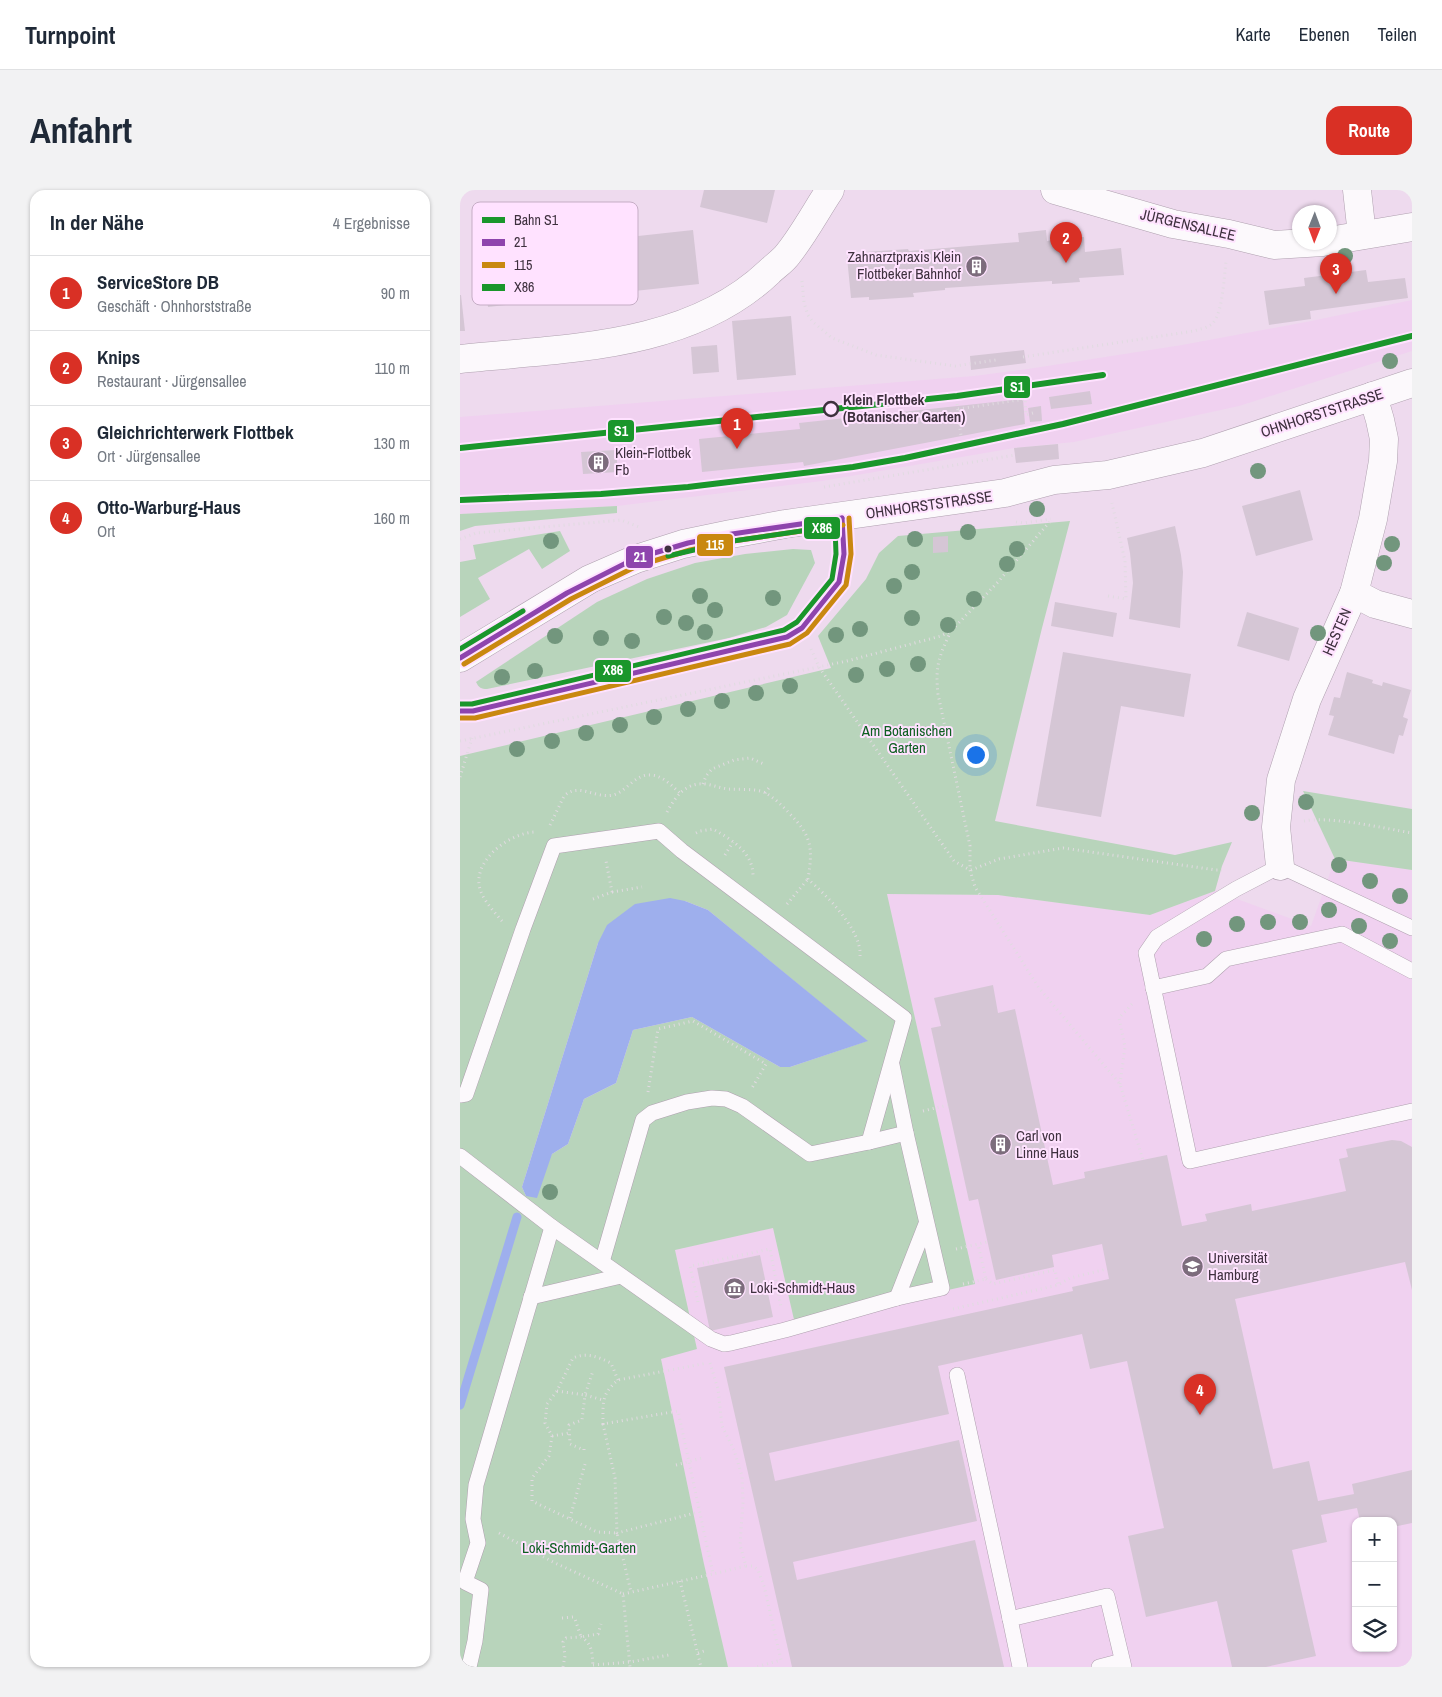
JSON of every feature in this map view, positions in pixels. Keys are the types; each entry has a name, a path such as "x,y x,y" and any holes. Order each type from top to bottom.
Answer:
{"street":[{"path":"460,359 602,344 640,338 684,324 706,314 729,303 759,282 788,254 830,190"},
{"name":"JÜRGENSALLEE","path":"1055,190 1172,224 1234,235 1274,245 1292,244"},
{"path":"1357,190 1362,235"},
{"path":"1337,240 1412,227"},
{"name":"OHNHORSTSTRASSE","path":"460,658 590,580 636,558 683,544 785,524 842,518 1005,493 1054,480 1108,475 1203,453 1412,383"},
{"name":"HESTEN","path":"1280,866 1276,827 1281,780 1307,698 1354,593 1374,519 1383,461 1384,439 1373,396"},
{"path":"1354,593 1375,604 1412,614"}],"lane":[{"path":"460,711 473,711 787,637 802,628 839,582 844,554 842,518"},
{"path":"460,1095 466,1094 523,929 550,840 601,838 659,830 682,851 904,1018 869,1142"},
{"path":"1412,928 1280,866 1236,889 1157,937 1146,953 1190,1161 1412,1111"},
{"path":"1153,988 1207,976 1226,959 1342,934 1412,971"},
{"path":"460,1156 552,1227 621,1276 717,1342 731,1343 785,1330 897,1298 942,1288 926,1224 892,1063"},
{"path":"602,1262 643,1120 652,1113 687,1102 720,1098 742,1106 810,1154 906,1133"},
{"path":"897,1298 926,1224"},
{"path":"469,1667 475,1641 481,1590 465,1582 478,1543 473,1519 476,1485 552,1227"},
{"path":"531,1297 621,1276"},
{"path":"957,1375 1020,1667"},
{"path":"1010,1619 1107,1596 1123,1664 1099,1667"}],"path":[{"path":"1024,357 1194,331 1208,326 1214,322 1218,313 1227,258"},
{"path":"802,274 804,303 808,315 813,322 832,338 876,356 955,366 996,360"},
{"path":"958,409 1025,399 1026,415 1033,413"},
{"path":"957,404 961,436"},
{"path":"820,488 1015,455"},
{"path":"1108,596 1126,599 1124,561 1112,502"},
{"path":"1052,519 998,582 951,631 940,655 936,675 938,694 970,846 970,870 975,887 1039,988 1120,1084 1143,1160"},
{"path":"460,539 476,533 621,520 647,530"},
{"path":"460,741 847,661 941,636 951,631"},
{"path":"819,667 954,861 970,870"},
{"path":"460,777 472,738"},
{"path":"703,784 706,776 712,769 734,760 750,758 764,764"},
{"path":"523,929 504,924 481,894 479,880 482,868 489,856 498,848 515,836 525,832 536,832 550,840 553,818 564,796 576,789 610,796 618,793 636,779 649,775 660,778 680,793"},
{"path":"659,830 668,810 680,793 687,788 703,784 765,793 782,806 805,831 810,843 808,879 773,919"},
{"path":"765,793 771,785"},
{"path":"1309,820 1336,821 1412,833"},
{"path":"682,851 695,834 708,828 713,829 740,847 752,862 753,869 753,878 743,896"},
{"path":"601,838 612,892"},
{"path":"970,870 999,859 1063,848 1226,870"},
{"path":"808,879 834,904 855,935 860,959 853,979"},
{"path":"593,899 612,892 642,887"},
{"path":"1119,1018 1125,1047 1120,1084"},
{"path":"643,1120 658,1030 693,1021 766,1064"},
{"path":"931,1108 948,1105"},
{"path":"987,1242 976,1244 986,1279 993,1284 1055,1270 1058,1285"},
{"path":"700,1309 690,1266 770,1249 785,1330"},
{"path":"948,1310 1058,1285 1070,1278 1107,1269"},
{"path":"942,1288 986,1279"},
{"path":"618,1380 611,1363 589,1355 581,1354 573,1358 545,1413 545,1423 552,1436 549,1456 532,1478 532,1501 597,1532 617,1533 699,1512"},
{"path":"710,1362 718,1389 722,1426 734,1450 742,1476 743,1502 740,1545 746,1566"},
{"path":"631,1592 617,1533 615,1478 603,1424 603,1400 608,1390 618,1380 667,1370"},
{"path":"584,1449 576,1448 570,1444 569,1425 582,1420 585,1395 593,1371"},
{"path":"557,1391 603,1400"},
{"path":"603,1424 678,1411 713,1574"},
{"path":"552,1436 569,1433"},
{"path":"676,1464 702,1458"},
{"path":"570,1518 585,1464"},
{"path":"473,1519 555,1563 623,1594 753,1566 758,1570 764,1586 781,1660 756,1667"},
{"path":"680,1581 701,1667"},
{"path":"623,1594 630,1667"},
{"path":"562,1618 573,1617 575,1619 581,1637 591,1646 593,1666 669,1655"},
{"path":"563,1667 565,1656 563,1642 566,1638 598,1634 601,1624"},
{"path":"698,1653 708,1650"}],"shaded area":[{"path":"1412,300 1412,351 1239,406 1074,442 1014,448 822,481 617,506 460,514 460,417 974,376 1182,345"},
{"name":"Universität Hamburg","path":"1335,859 1412,870 1412,1667 728,1667 704,1564 661,1359 697,1348 675,1250 773,1228 795,1324 975,1284 887,894 998,895 1150,915 1215,891 1311,926"}],"green space":[{"path":"617,506 617,513 475,526 460,531 460,514"},
{"name":"Loki-Schmidt-Garten","path":"1070,521 995,821 1175,855 1232,842 1222,866 1215,891 1150,915 998,895 887,894 975,1284 795,1324 773,1228 675,1250 697,1349 661,1359 704,1564 728,1667 460,1667 460,756 831,668 818,636 866,579 879,553 898,536","holes":["685,901 708,910 867,1041 790,1067 780,1067 692,1017 633,1030 616,1083 584,1099 568,1144 552,1154 526,1196 522,1187 598,943"]},
{"path":"560,531 570,551 542,569 529,549 478,578 490,599 460,617 460,562 476,559 473,545"},
{"path":"793,549 811,550 815,563 787,615 766,627 729,638 487,689 480,688 476,682 597,602 647,579 695,563 745,554"},
{"path":"1303,791 1412,809 1412,870 1335,859"}],"water":[{"path":"670,898 685,901 708,910 868,1041 790,1067 780,1067 692,1017 633,1030 616,1083 584,1099 568,1144 552,1154 537,1198 526,1196 522,1187 598,943 607,925 635,904"}],"building":[{"path":"704,190 775,190 767,223 700,207"},
{"path":"693,230 699,284 638,291 638,236"},
{"path":"1046,230 1047,241 1053,240 1052,236 1071,234 1071,238 1084,237 1085,252 1121,248 1124,275 1079,278 1080,282 1052,284 1052,281 945,288 945,290 913,293 914,297 869,300 869,297 851,298 847,257 865,256 865,252 908,249 909,251 1019,242 1018,233"},
{"path":"1366,270 1368,282 1405,278 1408,298 1310,311 1311,319 1269,325 1264,291 1305,286 1304,278"},
{"path":"461,295 465,331 460,331"},
{"path":"488,305 506,305 488,307"},
{"path":"791,316 796,375 737,380 732,321"},
{"path":"717,345 719,372 693,374 691,347"},
{"path":"1024,350 1026,363 971,370 970,356"},
{"path":"1090,391 1092,404 1051,409 1049,397"},
{"path":"1023,399 1025,424 804,466 803,462 702,472 699,439 800,429 799,423"},
{"path":"1041,406 1042,421 1030,422 1028,408"},
{"path":"1058,444 1059,459 1016,463 1014,448"},
{"name":"Klein-Flottbek Fb","path":"616,450 618,472 583,474 581,452"},
{"path":"1300,490 1313,540 1256,556 1242,506"},
{"path":"1175,526 1183,572 1180,628 1129,619 1133,583 1127,538"},
{"path":"948,536 948,552 933,553 933,537"},
{"path":"1055,602 1117,613 1113,637 1051,626"},
{"path":"1247,612 1299,628 1289,661 1237,646"},
{"path":"1063,652 1191,674 1184,717 1121,706 1101,817 1036,806"},
{"path":"1347,672 1373,680 1372,683 1382,686 1383,682 1411,690 1403,717 1408,719 1403,736 1399,735 1394,754 1328,735 1334,716 1329,715 1334,697 1340,698"},
{"path":"993,985 998,1013 1015,1009 1053,1185 1085,1178 1084,1172 1167,1155 1182,1226 1207,1221 1205,1214 1251,1204 1252,1211 1346,1191 1339,1159 1348,1157 1346,1149 1392,1140 1401,1141 1412,1147 1412,1290 1405,1262 1235,1299 1273,1469 1309,1461 1318,1501 1354,1494 1352,1484 1412,1470 1412,1523 1397,1526 1397,1517 1359,1517 1357,1508 1321,1515 1327,1542 1292,1550 1316,1656 1266,1667 1232,1667 1217,1601 1146,1617 1128,1536 1164,1528 1127,1361 1090,1369 1082,1334 938,1366 949,1414 769,1453 775,1481 959,1440 977,1521 793,1562 797,1580 975,1540 1004,1667 792,1667 724,1367 1073,1291 1072,1287 1109,1279 1102,1244 1052,1255 1054,1267 996,1280 978,1199 969,1201 931,1028 941,1026 934,998"},
{"name":"Loki-Schmidt-Haus","path":"760,1255 773,1317 710,1331 697,1268"}],"waterway":[{"path":"460,1405 517,1217"}],"rail line":[{"name":"S1","path":"460,500 601,494 688,487 853,467 905,458 1063,424 1412,336"},
{"name":"S1","path":"460,448 957,396 1103,375"}],"transit line":[{"name":"21","path":"460,658 567,593 634,559 688,543 732,534 842,518"},
{"name":"21","path":"460,711 473,711 787,637 802,628 839,582 844,554 842,518"},
{"name":"115","path":"460,718 475,718 790,644 807,633 846,585 851,554 849,518"},
{"name":"115","path":"464,664 571,599 637,566 690,550 733,541 843,525"},
{"name":"X86","path":"460,704 472,704 784,630 797,622 832,579 836,554 835,526 733,541 668,556"},
{"name":"X86","path":"460,649 523,611"}],"place":[{"name":"Knips","path":"1066,263"},
{"name":"Zahnarztpraxis Klein Flottbeker Bahnhof","path":"977,266"},
{"name":"Gleichrichterwerk Flottbek","path":"1336,294"},
{"name":"Klein Flottbek (Botanischer Garten)","path":"831,409"},
{"name":"ServiceStore DB","path":"737,449"},
{"name":"Klein-Flottbek Fb","path":"599,462"},
{"name":"Carl von Linne Haus","path":"1000,1145"},
{"name":"Universität Hamburg","path":"1192,1267"},
{"name":"Loki-Schmidt-Haus","path":"734,1288"},
{"name":"Otto-Warburg-Haus","path":"1200,1415"}],"park label":[{"name":"Am Botanischen Garten","path":"907,740"}]}
